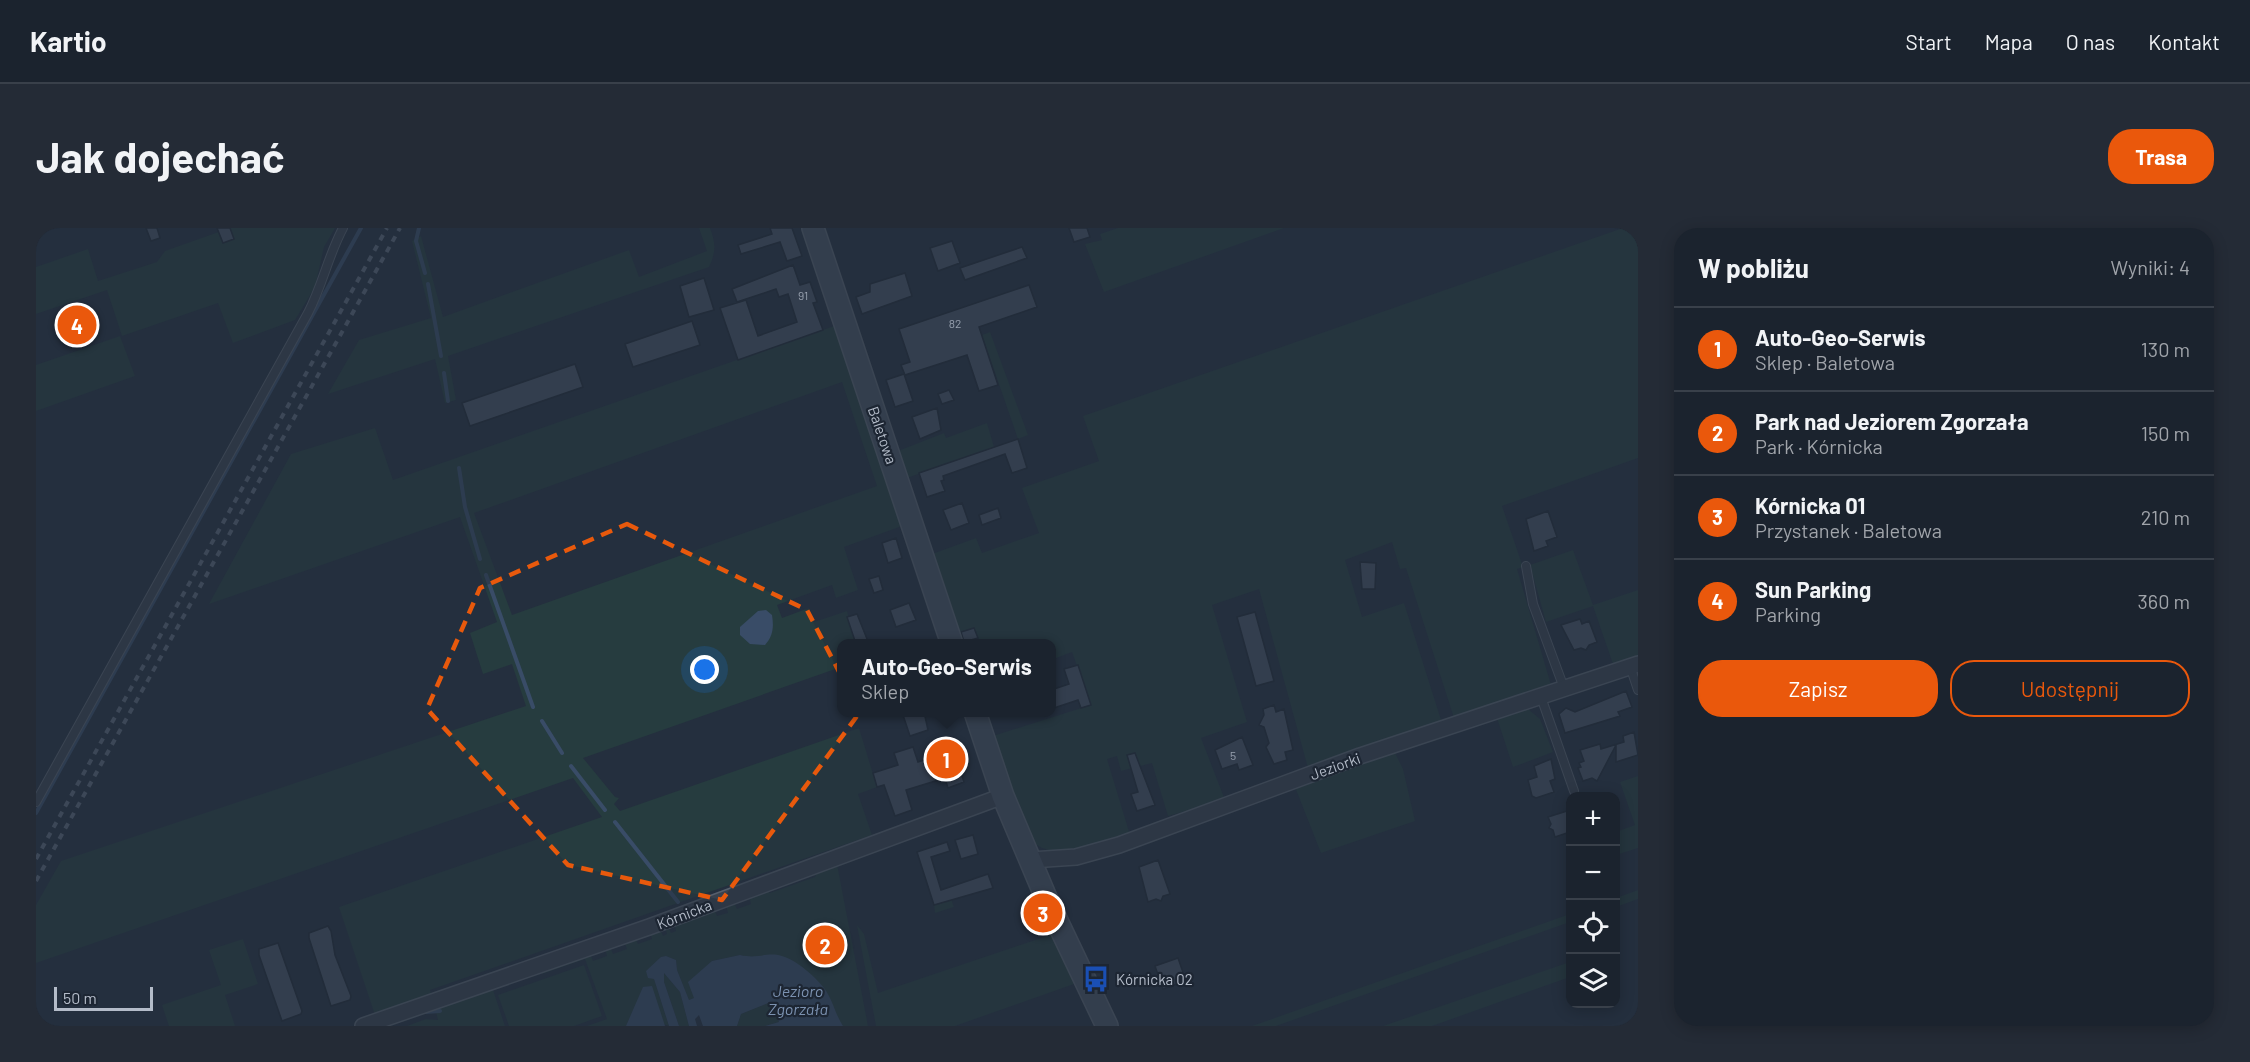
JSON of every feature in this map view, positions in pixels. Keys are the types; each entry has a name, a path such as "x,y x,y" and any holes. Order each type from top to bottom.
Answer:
{"street":[{"name":"Baletowa","path":"813,228 950,639"},
{"name":"Jeziorki","path":"1031,860 1076,857 1119,845 1360,756 1634,665"},
{"path":"977,717 1003,796 1107,1026"},
{"name":"Kórnicka","path":"363,1026 649,927 1003,796"}],"lane":[{"path":"36,802 308,313 323,282 330,257 343,228"},
{"path":"1526,566 1533,604 1564,688"},
{"path":"1634,665 1638,690"},
{"path":"1541,697 1574,791"}],"highlighted area":[{"path":"627,524 807,610 860,712 722,900 568,865 427,709 480,588"}],"green space":[{"path":"230,228 335,228 324,247 315,287 295,320 233,343 218,303 122,336 107,290 36,314 36,267 88,249 98,281 157,262 165,251"},
{"path":"699,228 710,228 713,239 714,252 709,267 448,356 456,400 445,403 435,359 328,394 359,340 431,318 412,241 421,236 443,317 629,250 639,277 707,251"},
{"path":"1118,228 1284,228 1104,292 1085,244 1102,240 1100,234"},
{"path":"1623,228 1638,228 1638,458 1502,506 1523,567 1517,569 1551,685 1454,718 1406,568 1400,569 1392,542 1345,560 1362,617 1404,603 1442,723 1308,768 1259,589 1212,605 1247,722 1201,738 1225,800 1168,816 1152,763 1121,771 1117,756 1107,759 1130,835 1063,854 1042,848 1032,842 993,736 1091,705 1072,652 1056,658 1056,639 961,639 932,554 976,538 982,553 1039,533 1022,488 1099,461 1083,416"},
{"path":"837,325 852,380 902,526 844,547 858,590 836,598 832,585 777,605 782,618 809,608 814,622 847,611 855,639 837,639 837,668 583,758 615,797 619,798 614,804 620,811 859,728 877,787 858,794 872,835 430,990 432,996 375,1015 339,907 602,817 573,778 36,963 36,905 61,861 526,706 512,664 483,674 470,633 497,622 460,517 209,604 291,454 375,428 393,480","holes":["842,382 877,486 512,615 474,513"]},
{"path":"990,332 1028,435 1018,439 982,335"},
{"path":"120,336 135,376 36,411 36,365"},
{"path":"987,423 994,447 907,478 898,451 944,433 946,438"},
{"path":"1573,550 1593,605 1638,590 1638,656 1613,664 1593,606 1546,622 1530,565"},
{"path":"1528,709 1540,719 1553,752 1513,767 1497,718"},
{"path":"1395,753 1403,769 1415,821 1321,853 1295,787"},
{"path":"1638,776 1638,848 1620,854 1620,831 1635,825 1620,782"},
{"path":"837,864 868,1026 843,1026 835,1014 831,1001 765,956 756,959 740,955 712,961 694,998 689,1000 677,970 676,960 666,956 661,957 648,977 654,979 669,1026 632,1013 626,1026 587,1026 607,1019 585,959 542,974 541,970 590,954 593,961 607,956 605,949 610,947 613,954 627,949 624,941 635,938 638,944 652,939 650,932 660,929 663,936 667,934 665,927 668,926 671,933 676,931 674,924 714,908 717,916 728,913 726,906 734,903 737,909 751,904 749,895 765,890 770,893 815,877 817,871"},
{"path":"1638,890 1638,899 1620,906 1620,897"},
{"path":"951,899 954,907 935,913 934,905"},
{"path":"1566,915 1566,923 1276,1026 1252,1026"},
{"path":"857,925 864,934 878,993 1053,934 1074,984 955,1026 876,1026"},
{"path":"243,939 258,984 225,995 235,1026 169,1026 162,1005 221,985 209,950"},
{"path":"1566,963 1566,978 1432,1026 1383,1026"},
{"path":"584,965 602,1016 574,1026 509,1026 498,995"},
{"path":"664,973 680,992 689,1026 679,1026 664,982"},
{"path":"492,987 505,1026 407,1026 426,1019 438,1020 435,1008"},
{"path":"771,1002 779,1022 765,1026 737,1026 741,1014"}],"water":[{"path":"766,610 773,619 770,638 765,645 750,644 740,635 740,627 758,611"},
{"name":"Jezioro Zgorzała","path":"740,955 778,955 797,963 824,988 843,1026 765,1026 779,1022 771,1002 741,1014 737,1026 703,1026 699,1015 695,1019 697,1026 689,1026 680,992 664,973 664,982 679,1026 669,1026 654,979 648,978 646,971 661,957 666,956 676,960 677,970 689,1000 694,998 688,982 712,961"},
{"path":"652,986 665,1026 626,1026 643,987"}],"building":[{"path":"146,228 157,228 160,238 151,241"},
{"path":"217,228 230,228 234,239 223,243"},
{"path":"770,228 792,228 802,256 787,261 780,242 741,254 738,245 772,234"},
{"path":"1069,228 1087,228 1090,237 1074,242"},
{"path":"952,241 960,263 938,271 930,248"},
{"path":"1022,247 1027,258 965,280 960,268"},
{"path":"793,265 800,285 810,282 817,302 813,303 823,330 738,360 720,308 746,300 758,336 797,322 788,294 779,297 776,289 737,302 732,289"},
{"path":"905,273 912,296 862,314 856,297 870,292 870,284"},
{"path":"704,278 714,310 689,317 680,286"},
{"path":"1029,285 1037,307 979,327 998,385 979,391 967,355 905,375 901,365 910,362 899,329"},
{"path":"692,321 700,345 633,367 625,344"},
{"path":"575,364 583,387 470,426 462,403"},
{"path":"904,374 913,401 895,407 886,380"},
{"path":"949,390 954,400 942,404 938,394"},
{"path":"937,408 941,430 920,439 912,417"},
{"path":"1018,439 1027,468 1012,473 1005,454 943,476 944,480 941,481 945,491 927,497 919,473"},
{"path":"962,503 969,523 951,530 943,510"},
{"path":"998,508 1001,518 982,525 979,515"},
{"path":"1548,511 1557,537 1546,541 1548,546 1534,551 1526,519"},
{"path":"896,538 902,558 888,563 882,543"},
{"path":"1360,562 1376,563 1375,589 1362,589"},
{"path":"879,576 883,590 874,593 869,579"},
{"path":"909,603 916,620 896,627 890,610"},
{"path":"1255,612 1274,681 1256,686 1237,617"},
{"path":"857,614 867,639 854,639 847,617"},
{"path":"1580,619 1582,624 1589,621 1597,642 1589,645 1586,650 1581,648 1574,650 1561,625"},
{"path":"974,628 978,638 963,639 961,632"},
{"path":"1078,665 1091,705 1081,708 1078,700 1056,707 1056,688 1069,684 1064,669"},
{"path":"1626,691 1632,707 1618,712 1620,716 1565,733 1559,714 1566,708 1575,712"},
{"path":"1274,705 1276,712 1284,709 1293,750 1285,752 1287,760 1274,764 1266,747 1269,743 1264,727 1259,725 1264,715 1263,709"},
{"path":"904,717 925,717 928,730 910,736"},
{"path":"1634,732 1638,755 1616,762 1616,745 1597,781 1592,778 1583,781 1578,768 1581,767 1579,763 1584,761 1580,750 1600,744 1601,749 1624,742 1623,736"},
{"path":"1242,737 1253,765 1239,770 1237,764 1222,769 1215,750"},
{"path":"913,747 918,762 953,750 964,782 948,788 945,778 906,790 912,810 895,816 884,785 877,787 873,773 898,765 894,753"},
{"path":"1135,753 1155,805 1137,811 1131,794 1138,792 1127,755"},
{"path":"1551,759 1555,779 1550,781 1554,792 1536,798 1532,796 1528,780 1537,777 1534,766"},
{"path":"1566,811 1566,833 1555,837 1553,830 1549,828 1551,824 1548,817"},
{"path":"973,835 978,854 961,859 955,840"},
{"path":"947,842 950,851 931,857 941,890 988,874 993,888 934,905 917,852"},
{"path":"1158,860 1170,894 1163,896 1161,901 1156,899 1148,902 1139,867"},
{"path":"328,926 335,955 351,996 350,1000 331,1006 309,938 309,933"},
{"path":"278,943 302,1011 301,1014 282,1021 259,955 259,949"},
{"path":"1178,958 1186,981 1163,989 1155,966"}],"waterway":[{"path":"36,813 361,228"},
{"path":"419,228 416,241 425,273"},
{"path":"428,284 441,356"},
{"path":"444,373 448,401"},
{"path":"459,468 465,507 480,559"},
{"path":"486,575 533,707"},
{"path":"542,721 562,753"},
{"path":"571,766 605,810"},
{"path":"615,822 678,902"},
{"path":"425,1012 440,1011"}],"railway":[{"path":"36,859 387,228"},
{"path":"36,881 400,228"}],"place":[{"name":"Sun Parking","path":"77,325"},
{"name":"Auto-Geo-Serwis","path":"946,759"},
{"name":"Kórnicka 01","path":"1043,913"},
{"name":"Park nad Jeziorem Zgorzała","path":"825,945"},
{"name":"Kórnicka 02","path":"1096,979"}]}
